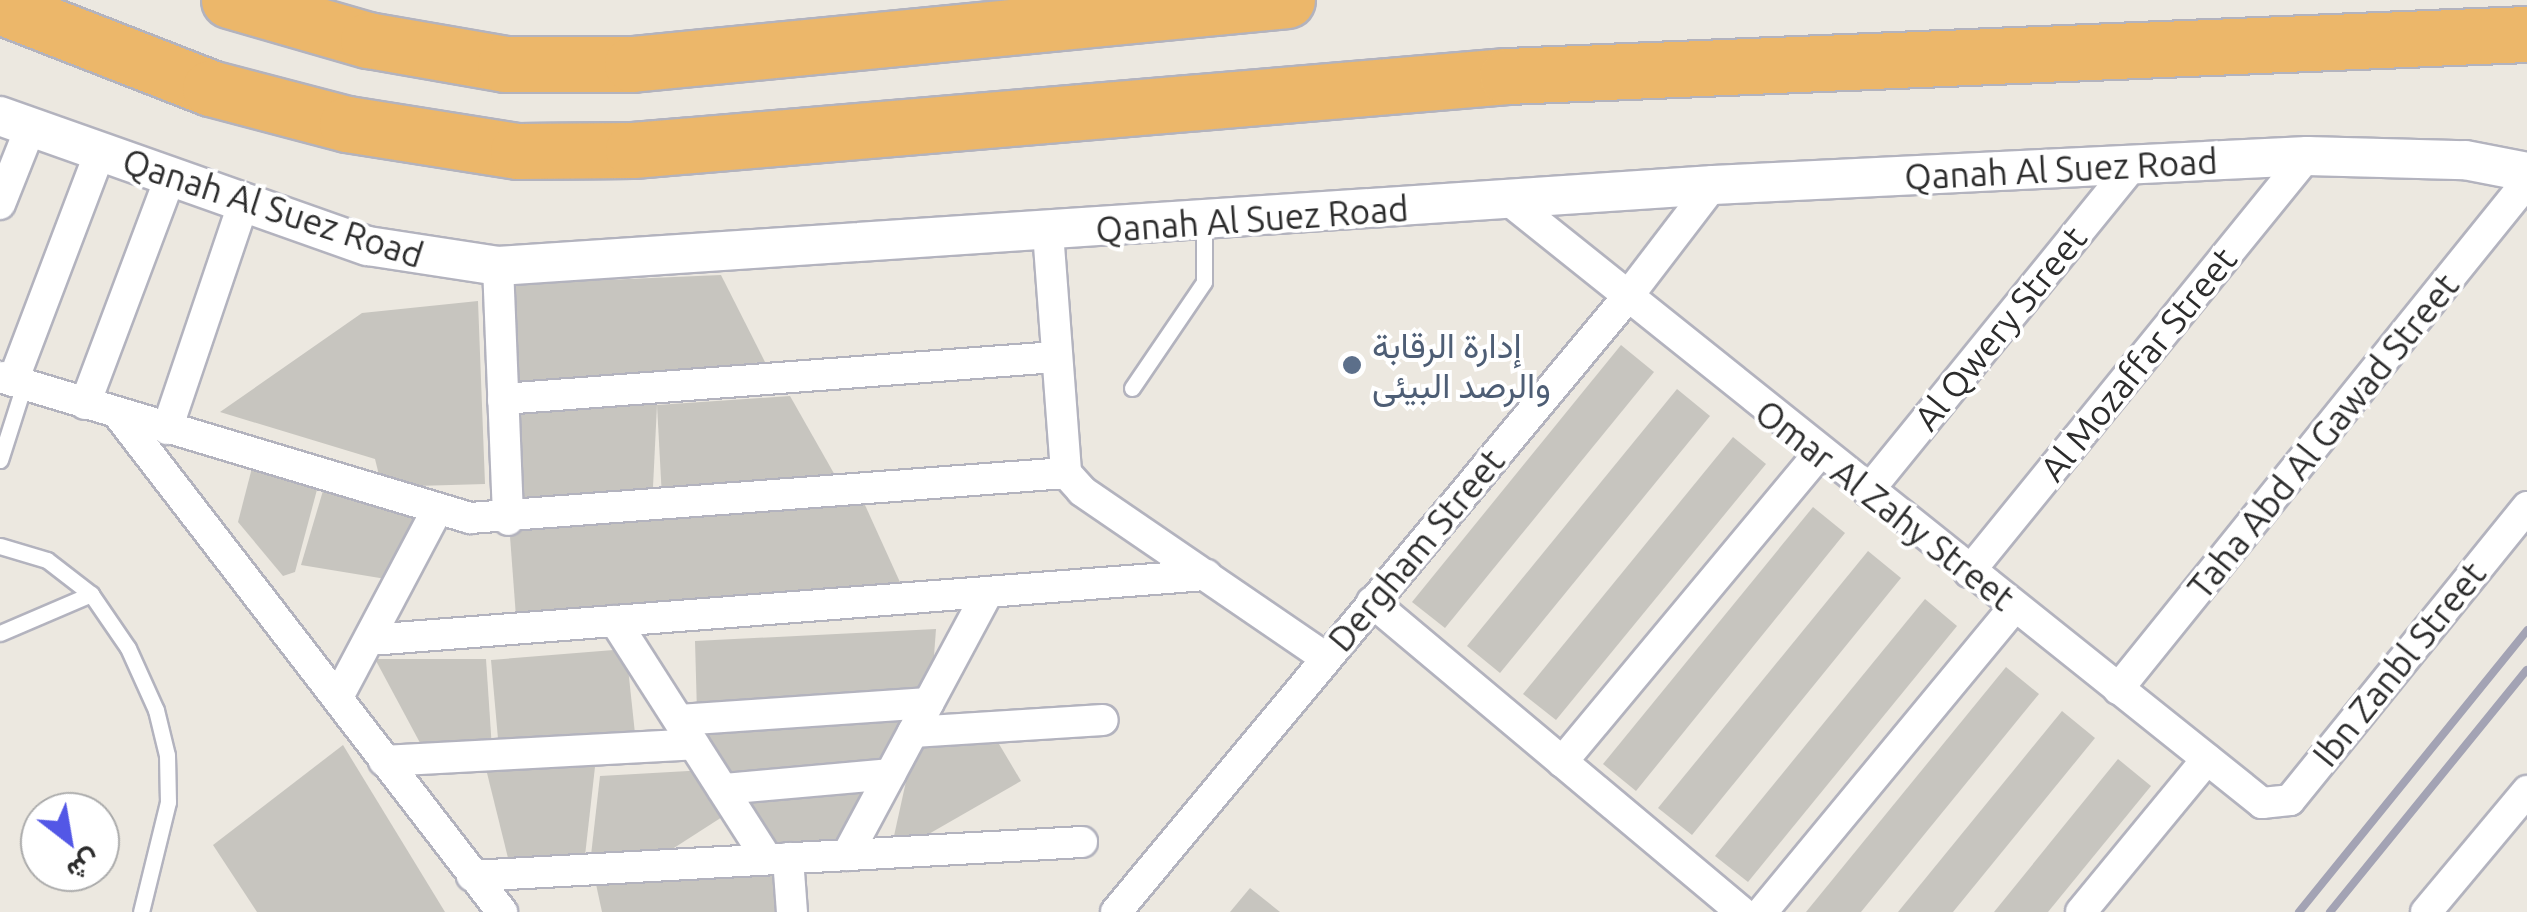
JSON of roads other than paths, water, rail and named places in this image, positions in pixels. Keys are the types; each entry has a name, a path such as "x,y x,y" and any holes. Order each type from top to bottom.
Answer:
{"highway":[{"path":"230,0 368,40 504,64 614,64 1286,0"},
{"path":"0,6 227,92 347,124 518,150 632,150 1507,76 2414,42 2527,34"},
{"path":"2414,42 2527,68"}],"street":[{"name":"Qanah Al Suez Road","path":"16,121 368,246 498,266 1511,202 1713,185 2306,156 2465,160 2527,172"},
{"path":"0,204 16,121"},
{"path":"100,152 12,381 436,512 508,520 1066,473"},
{"name":"Al Mozaffar Street","path":"1970,572 2306,156"},
{"name":"Al Qwery Street","path":"1868,492 2133,165"},
{"path":"85,404 171,175"},
{"name":"Taha Abd Al Gawad Street","path":"2118,689 2527,182"},
{"name":"Dergham Street","path":"1116,912 1625,300 1713,185"},
{"path":"166,429 244,202"},
{"name":"Omar Al Zahy Street","path":"1511,202 1625,300 2262,803"},
{"path":"1048,232 1066,473 1082,491 1326,658"},
{"path":"498,266 508,520"},
{"path":"503,399 1055,357"},
{"path":"118,414 502,912"},
{"path":"1562,762 1819,453"},
{"name":"Ibn Zanbl Street","path":"2262,803 2290,800 2527,506"},
{"path":"338,697 436,512"},
{"path":"370,640 1206,574"},
{"path":"848,855 988,592"},
{"path":"1372,602 1742,912"},
{"path":"1762,912 2014,607"},
{"path":"616,621 723,789 778,859 792,912"},
{"path":"384,761 686,732 928,703"},
{"path":"913,732 1104,720"},
{"path":"2081,912 2207,759"},
{"path":"723,789 890,774"},
{"path":"2426,912 2527,791"},
{"path":"472,876 1082,842"}],"lane":[{"path":"1132,388 1204,282 1204,222"},
{"path":"0,460 12,381"},
{"path":"0,546 47,560 91,594 128,648 167,756 168,802 141,912"},
{"path":"0,633 91,594"}],"railway":[{"path":"2299,912 2527,630"},
{"path":"2330,912 2527,670"}],"place":[{"name":"إدارة الرقابة والرصد البيئى","path":"1352,365"}]}
